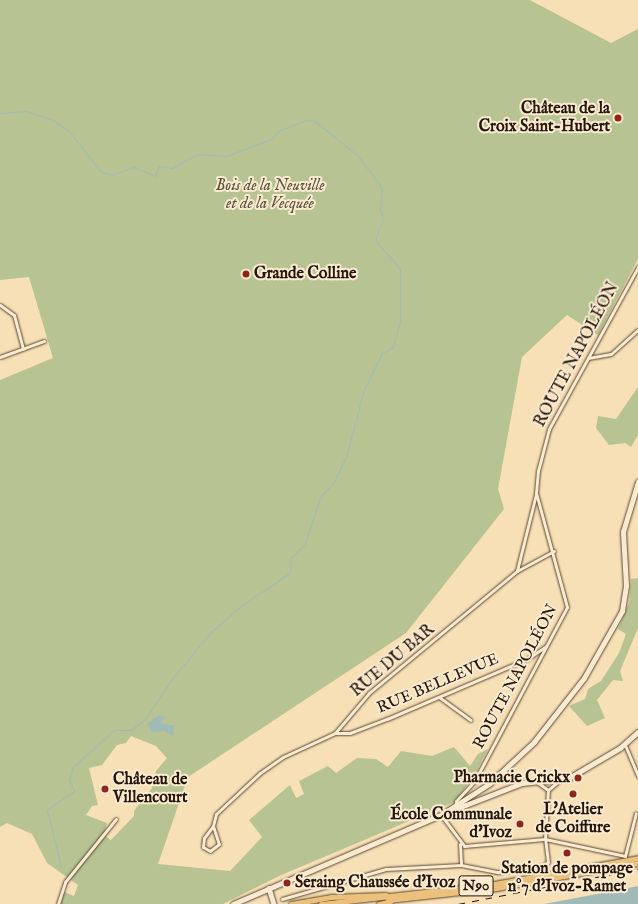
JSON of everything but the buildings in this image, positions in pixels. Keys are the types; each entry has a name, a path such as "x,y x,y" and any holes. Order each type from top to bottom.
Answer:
{"highway":[{"name":"N90","path":"353,904 494,884 638,858"},
{"name":"N90","path":"321,904 496,888 638,863"},
{"path":"291,904 343,896 400,897"},
{"path":"379,904 400,897"}],"main road":[{"path":"233,904 441,815 495,779 542,733 584,678 619,617 626,591 624,525 638,482"},
{"path":"457,804 458,808 508,787 560,780 625,746 638,732"},
{"path":"269,888 274,904"}],"street":[{"name":"ROUTE NAPOLÉON","path":"457,804 456,801 474,782 568,604 554,551 536,493 547,433 638,267"},
{"path":"0,305 14,315 22,348"},
{"path":"588,358 611,354 638,330"},
{"path":"0,357 44,341"},
{"path":"517,571 536,493"},
{"name":"RUE DU BAR","path":"213,826 220,844 210,851 203,847 204,838 213,826 220,810 264,770 335,733 369,693 517,571 554,551"},
{"name":"RUE BELLEVUE","path":"335,733 362,729 527,659 546,647"},
{"path":"439,697 471,720"},
{"path":"625,746 638,776"},
{"path":"632,762 638,761"},
{"path":"282,899 386,869 461,864 498,872 543,866 548,862 545,840 548,790 560,780"},
{"path":"537,782 548,790"},
{"path":"460,844 472,847 545,840 627,855 636,813"},
{"path":"441,815 460,844 461,864"},
{"path":"58,904 65,882 116,819"}],"green space":[{"name":"Bois de la Neuville et de la Vecquée","path":"0,0 530,0 611,43 638,29 638,259 598,335 567,315 522,357 498,489 504,509 406,633 188,777 158,864 230,871 262,837 249,820 290,785 296,798 304,794 299,781 328,766 336,773 357,758 376,759 388,767 401,751 432,756 454,747 470,766 478,754 488,749 474,776 466,772 461,781 468,784 454,802 279,876 223,904 60,904 64,892 74,896 78,885 47,863 32,834 7,823 0,827 0,380 53,358 29,277 0,280","holes":["131,736 156,746 167,758 156,771 152,788 134,811 134,816 111,840 104,835 107,823 86,815 92,806 98,805 89,768 102,765 117,745 126,743"]},
{"path":"638,387 638,435 631,447 625,443 609,445 596,428 598,416 616,419"},
{"path":"638,578 638,628 620,671 623,681 613,680 597,700 605,718 587,726 569,706 585,699 588,689 601,681 619,653 626,634 618,629 629,603 631,579"}],"water":[{"path":"159,715 165,717 161,723 174,726 173,736 164,731 152,732 148,724"},
{"path":"638,886 638,904 544,904 608,892"}],"waterway":[{"path":"0,113 27,111 53,120 69,131 101,172 112,175 133,167 155,176 159,166 172,168 197,154 226,156 271,139 278,131 306,120 315,121 358,156 382,188 380,208 383,219 375,240 400,269 400,321 393,347 382,353 363,392 347,455 335,480 320,498 305,544 291,558 290,573 242,605 211,632 172,679 145,719 131,730 114,730 72,768 69,779 74,791 47,810 61,867"}],"railway":[{"path":"458,904 638,869"}],"place":[{"name":"Château de la Croix Saint-Hubert","path":"618,118"},
{"name":"Grande Colline","path":"246,274"},
{"name":"Pharmacie Crickx","path":"578,778"},
{"name":"Château de Villencourt","path":"105,789"},
{"name":"L'Atelier de Coiffure","path":"573,794"},
{"name":"École Communale d'Ivoz","path":"520,824"},
{"name":"Station de pompage n°7 d'Ivoz-Ramet","path":"567,853"},
{"name":"Seraing Chaussée d'Ivoz","path":"287,883"}]}
